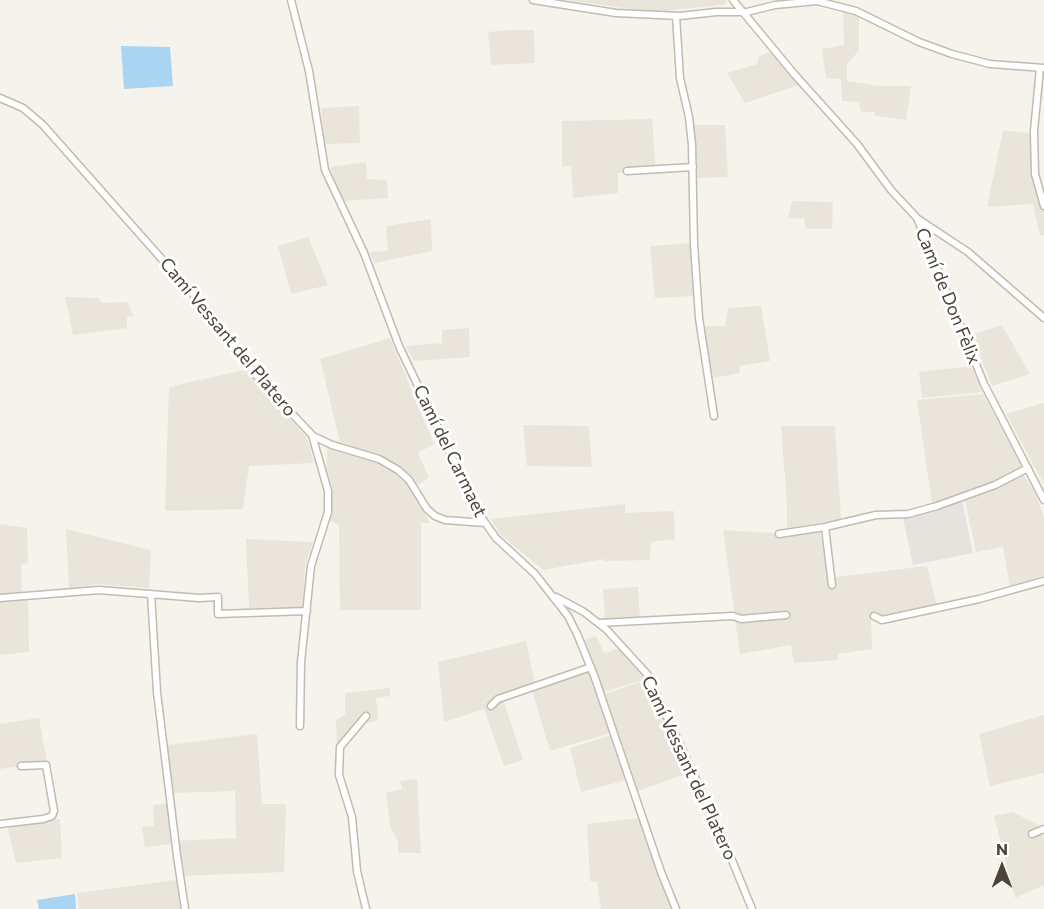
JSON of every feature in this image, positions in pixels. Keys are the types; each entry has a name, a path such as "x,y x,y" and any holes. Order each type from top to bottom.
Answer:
{"street":[{"name":"Camí del Carmaet","path":"291,0 309,71 325,170 364,253 404,357 459,475 485,523 496,538 535,574 568,616 591,667 661,872 676,909"},
{"path":"533,0 616,13 676,16 742,12 775,5 817,1 856,11 919,42 952,54 990,64 1042,68 1034,131 1035,174 1044,206"},
{"name":"Camí de Don Fèlix","path":"733,0 857,144 891,190 917,218 984,384 1044,500"},
{"path":"676,16 676,43 689,117 693,167 698,308 714,416"},
{"name":"Camí Vessant del Platero","path":"0,98 23,108 50,133 199,301 256,375 312,435 332,445 379,459 398,470 409,480 427,508 435,516 445,520 485,523"},
{"path":"627,171 693,167"},
{"path":"917,218 968,252 1044,318"},
{"path":"300,726 301,662 311,567 328,512 328,491 312,435"},
{"path":"779,534 825,527 876,515 908,514 995,485 1028,468"},
{"path":"825,527 832,585"},
{"path":"874,616 882,620 1044,581"},
{"path":"0,598 99,590 218,597 218,614 307,611"},
{"path":"151,594 157,692 185,909"},
{"name":"Camí Vessant del Platero","path":"553,595 584,612 608,630 647,674 720,831 752,909"},
{"path":"599,623 733,616 741,619 786,615"},
{"path":"491,706 498,699 591,667"},
{"path":"366,716 340,747 339,775 352,817 357,871 366,909"},
{"path":"0,824 43,819 52,816 54,811 46,765 21,766"},
{"path":"1032,834 1044,829"}],"shaded area":[{"path":"567,0 727,0 724,5 651,12"},
{"path":"843,11 859,16 859,50 847,65 847,81 879,86 911,86 906,120 875,116 875,112 861,112 859,102 842,101 841,79 826,78 822,49 844,45"},
{"path":"534,30 535,63 491,65 488,32"},
{"path":"772,52 799,85 745,103 727,73 757,64 759,56"},
{"path":"359,106 360,143 325,144 321,108"},
{"path":"652,119 656,173 618,173 618,193 573,198 571,166 562,167 562,121"},
{"path":"693,125 725,125 728,177 696,178"},
{"path":"1003,130 1035,134 1037,170 1041,187 1044,187 1044,235 1040,236 1033,204 987,207"},
{"path":"366,162 367,179 387,180 388,198 343,201 330,167"},
{"path":"792,201 833,202 832,229 806,229 804,219 788,218"},
{"path":"431,219 432,251 375,263 369,252 388,251 386,226"},
{"path":"308,237 328,285 291,294 278,246"},
{"path":"692,243 695,296 655,298 650,246"},
{"path":"65,297 99,298 102,303 127,302 134,316 127,317 127,328 73,335"},
{"path":"761,306 770,361 739,366 740,373 712,378 703,326 725,326 728,308"},
{"path":"1002,325 1030,374 992,386 972,335"},
{"path":"469,328 470,357 414,361 406,346 442,343 442,330"},
{"path":"390,338 434,444 418,453 429,478 411,489 430,523 421,523 421,610 340,610 339,525 330,521 332,488 326,468 328,439 340,442 320,359"},
{"path":"971,366 982,392 922,398 919,372"},
{"path":"248,369 307,438 314,463 249,466 243,509 165,511 169,387"},
{"path":"983,394 1022,466 988,484 932,504 917,400"},
{"path":"1044,403 1044,484 1006,414"},
{"path":"523,425 589,426 592,467 527,466"},
{"path":"781,426 835,426 841,519 787,528"},
{"path":"1023,475 1034,490 1044,517 1044,578 1010,587 1003,547 976,552 965,500 1000,487"},
{"path":"962,501 973,553 913,565 903,518"},
{"path":"625,504 625,513 674,511 675,539 651,542 650,560 605,561 604,559 543,570 501,535 491,519"},
{"path":"0,524 27,528 28,563 21,564 22,597 28,597 29,652 0,655"},
{"path":"66,529 151,550 149,588 99,584 69,588"},
{"path":"723,530 771,533 781,537 820,531 828,578 927,566 937,607 871,619 872,649 838,654 838,660 794,663 791,645 740,654"},
{"path":"246,539 313,542 305,566 303,607 249,608"},
{"path":"638,587 640,617 605,619 603,589"},
{"path":"596,636 604,653 621,648 645,679 604,692 585,640"},
{"path":"526,641 535,684 503,699 523,760 504,766 484,709 444,722 438,662"},
{"path":"589,670 610,733 550,751 532,690"},
{"path":"645,680 688,773 638,791 605,694"},
{"path":"390,688 390,696 376,698 378,720 363,724 337,748 336,720 345,715 345,693"},
{"path":"1044,715 1044,773 990,786 979,734"},
{"path":"39,718 47,762 0,769 0,724"},
{"path":"257,734 262,804 286,804 284,872 181,876 184,909 79,909 77,893 176,880 172,844 145,847 142,827 154,826 153,805 170,803 174,841 236,838 235,791 173,793 167,745"},
{"path":"612,735 626,780 581,792 570,748"},
{"path":"417,779 421,853 398,853 398,841 390,826 386,793 402,789 400,781"},
{"path":"1013,812 1040,826 1044,841 1044,885 1015,898 994,816"},
{"path":"639,818 661,883 673,909 601,909 597,882 590,881 587,824"},
{"path":"60,819 62,858 16,863 7,825"}],"water":[{"path":"121,46 170,47 173,86 124,89"},
{"path":"75,894 76,909 39,909 37,900"}]}
